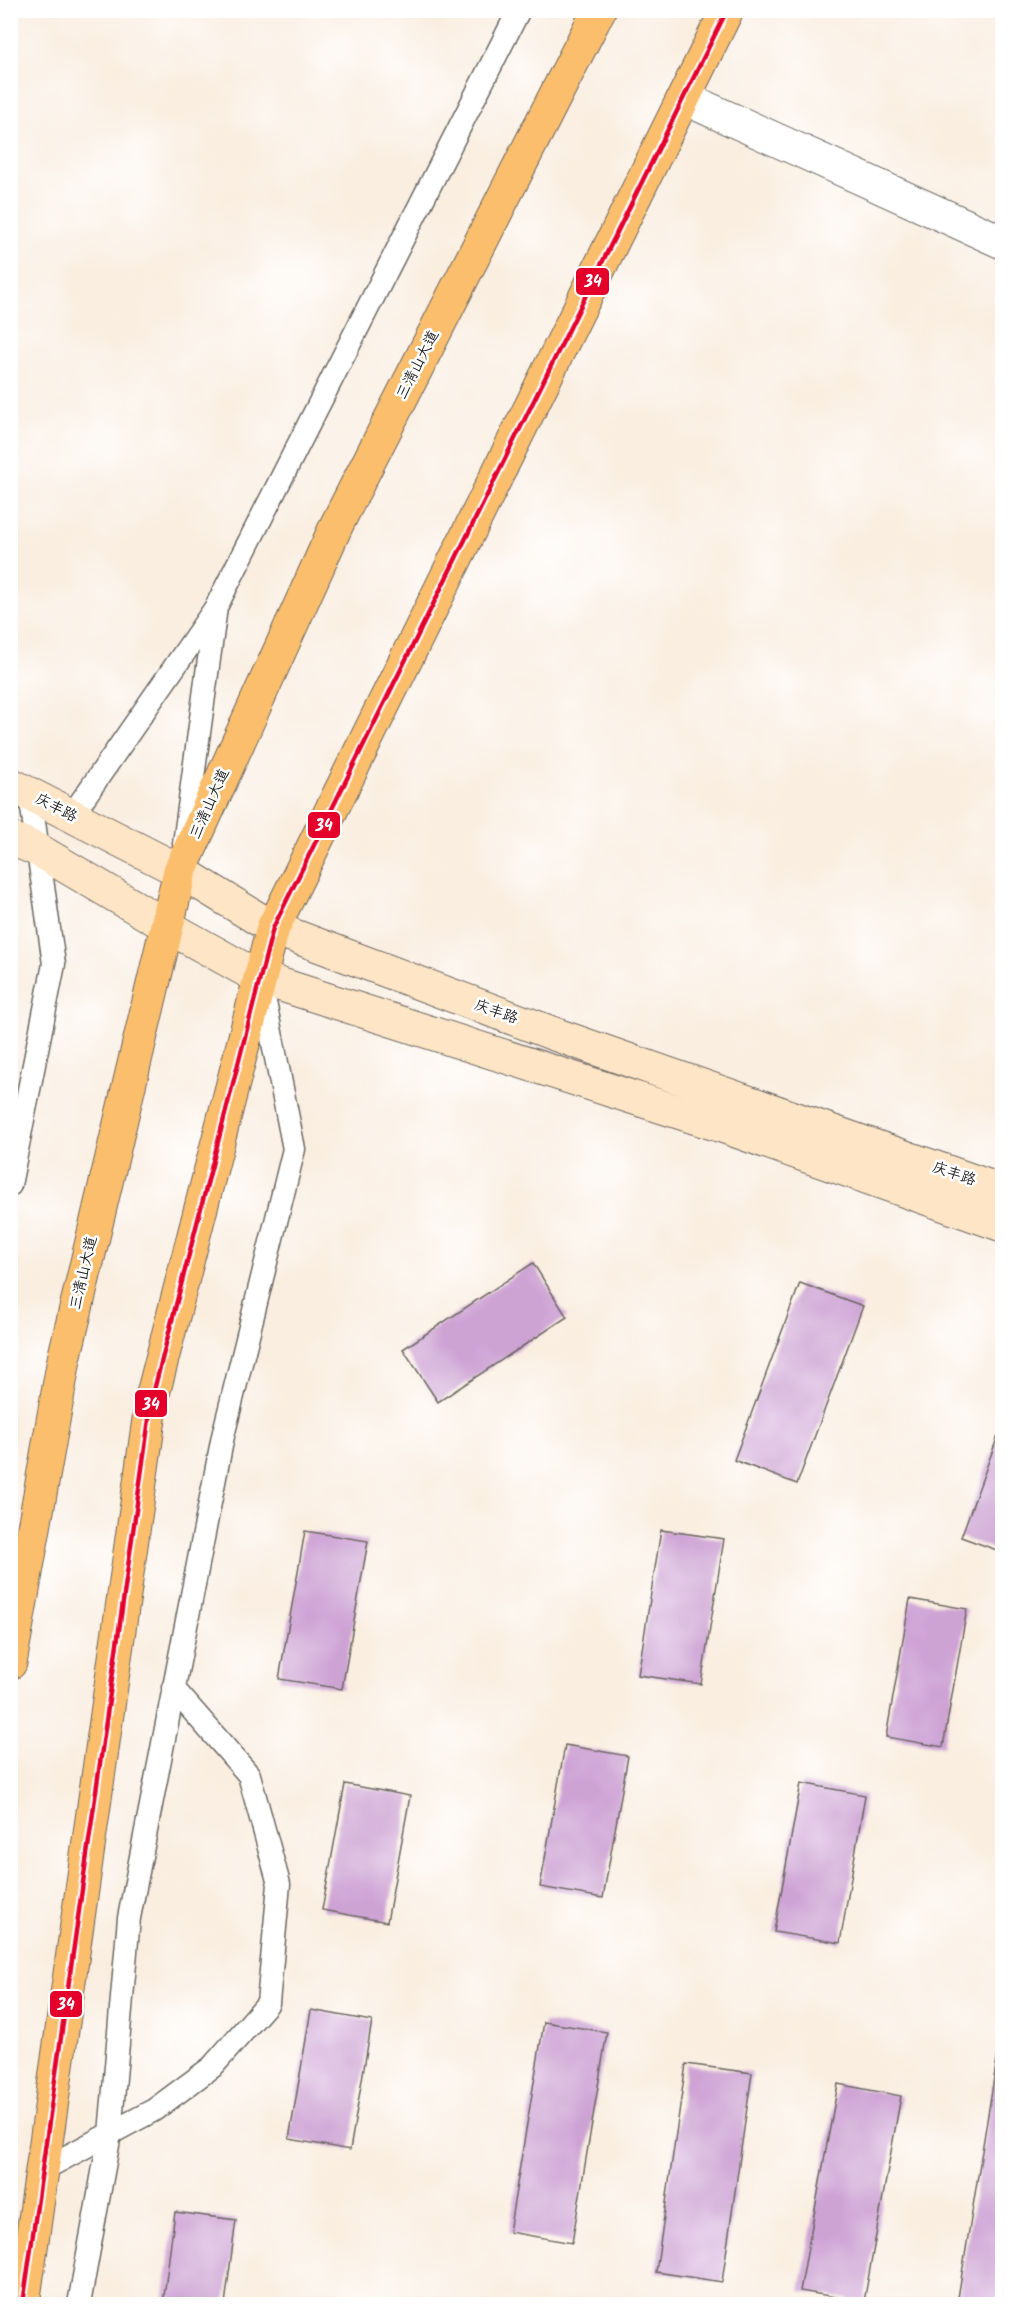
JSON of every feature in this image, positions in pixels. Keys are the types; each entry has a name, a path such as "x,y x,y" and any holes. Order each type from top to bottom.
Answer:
{"highway":[{"name":"三清山大道","path":"10,1663 64,1359 180,871 337,524 599,10"},
{"path":"22,2304 152,1398 273,928 727,10"}],"main road":[{"name":"庆丰路","path":"20,789 180,871 273,928 557,1035 1002,1191"},
{"path":"24,844 260,978 722,1126 1002,1225"}],"street":[{"path":"684,98 1002,242"}],"lane":[{"path":"72,815 216,607 519,10"},
{"path":"180,871 216,607"},
{"path":"10,1185 54,963 24,844 20,789"},
{"path":"79,2304 111,2134 129,1918 223,1436 294,1149 260,978"},
{"path":"42,2170 154,2110 212,2067 268,2003 279,1884 249,1775 173,1688"}],"building":[{"path":"533,1263 567,1317 438,1402 403,1349"},
{"path":"800,1283 863,1306 797,1484 734,1460"},
{"path":"1002,1425 1002,1552 961,1537"},
{"path":"661,1530 724,1539 701,1684 638,1675"},
{"path":"305,1531 368,1541 342,1689 279,1679"},
{"path":"910,1599 967,1609 943,1747 886,1737"},
{"path":"565,1745 628,1756 603,1898 540,1887"},
{"path":"801,1783 865,1795 840,1943 774,1932"},
{"path":"345,1784 410,1796 387,1922 322,1910"},
{"path":"311,2010 372,2021 350,2150 289,2139"},
{"path":"544,2022 607,2032 572,2243 509,2232"},
{"path":"1001,2035 1002,2304 957,2304"},
{"path":"686,2064 752,2073 722,2282 656,2272"},
{"path":"838,2084 901,2096 864,2302 800,2291"},
{"path":"175,2212 236,2220 225,2304 163,2304"}],"transit line":[{"name":"34","path":"23,2304 152,1398 273,928 727,10"}]}
